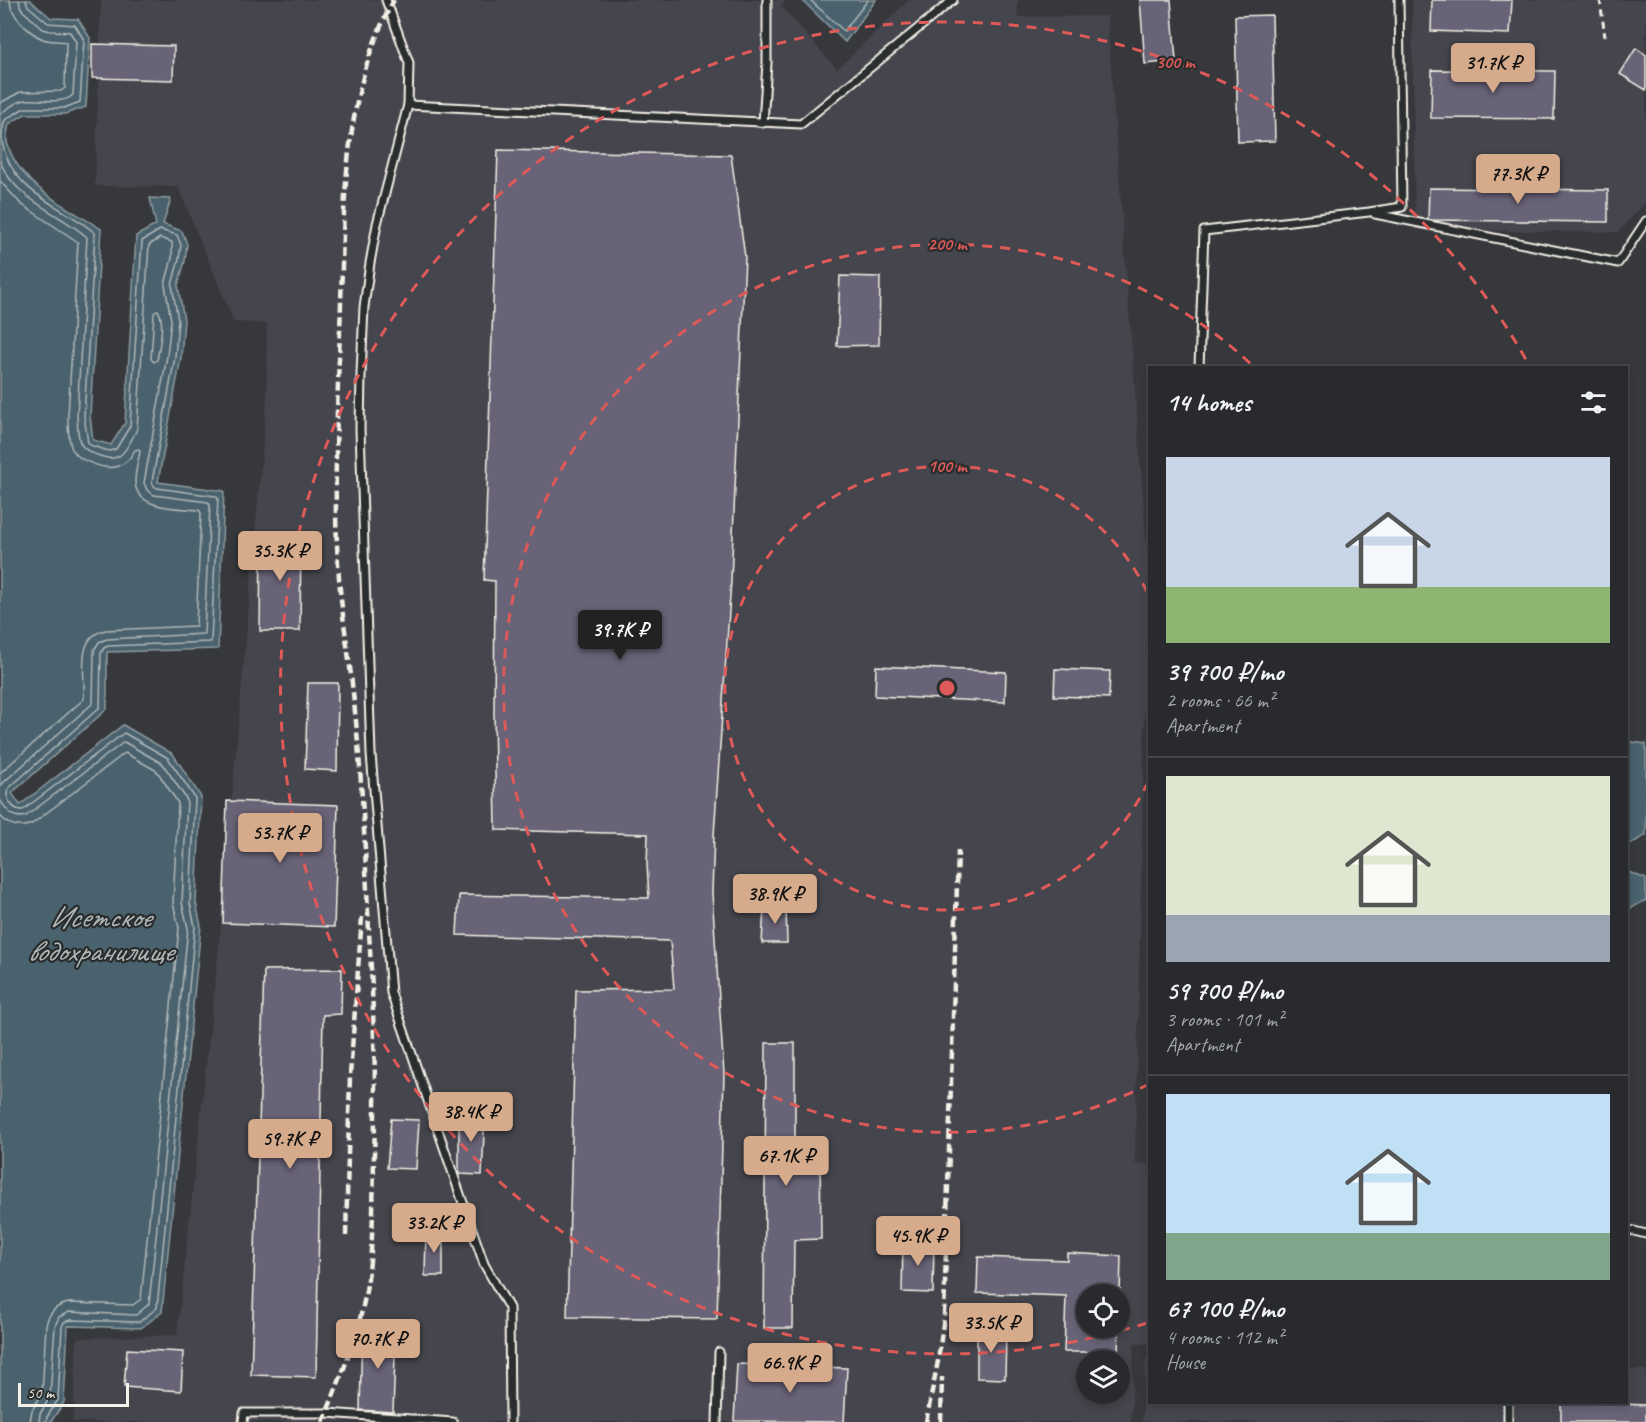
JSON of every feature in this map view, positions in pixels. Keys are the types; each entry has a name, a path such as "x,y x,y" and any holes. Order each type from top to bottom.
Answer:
{"lane":[{"path":"386,0 409,63 408,105 377,224 364,307 360,441 371,754 392,993 484,1264 509,1308 510,1422"},
{"path":"763,123 767,63 767,0"},
{"path":"408,105 801,124 953,0"},
{"path":"1199,366 1204,231 1402,207 1399,0"},
{"path":"1369,212 1618,262 1646,221"},
{"path":"1628,1230 1646,1234"},
{"path":"717,1422 719,1352"},
{"path":"1508,1404 1508,1422"},
{"path":"243,1422 244,1413 327,1413 453,1422"}],"path":[{"path":"1600,0 1605,37"}],"shaded area":[{"path":"101,0 786,0 781,6 837,69 909,0 1018,0 1017,17 1107,16 1148,564 1135,1163 1148,1164 1148,1344 1134,1344 1131,1422 73,1422 77,1338 177,1335 219,945 267,397 267,324 234,322 178,187 95,186"},
{"path":"1412,0 1646,0 1646,202 1618,232 1415,230"},
{"path":"1146,1357 1148,1357 1148,1404 1628,1404 1628,1370 1646,1370 1646,1422 1142,1422"}],"water":[{"name":"Исетское водохранилище","path":"0,0 30,0 51,18 78,19 90,38 86,107 65,114 25,114 9,124 7,142 13,157 33,183 59,203 101,229 90,416 93,440 111,445 125,423 136,236 156,225 150,198 171,199 163,224 182,231 187,244 178,285 184,320 181,358 158,482 224,491 218,649 107,652 107,709 12,793 20,805 123,725 173,754 201,797 196,903 201,926 162,1312 141,1328 68,1326 64,1402 51,1422 0,1422"},
{"path":"802,0 876,0 845,42"},
{"path":"1628,741 1646,744 1646,835 1628,846"},
{"path":"1628,872 1646,879 1646,900 1628,910"}],"building":[{"path":"1140,0 1171,0 1176,61 1145,64"},
{"path":"1432,0 1512,0 1510,34 1431,31"},
{"path":"1272,15 1275,141 1238,142 1235,16"},
{"path":"92,44 174,46 173,80 92,78"},
{"path":"1636,48 1646,55 1646,90 1620,74"},
{"path":"1432,70 1555,71 1554,119 1431,118"},
{"path":"498,150 731,155 745,257 731,581 712,893 724,1074 717,1319 567,1317 576,990 674,989 670,941 457,935 459,895 649,898 648,834 496,830 495,581 484,580"},
{"path":"1429,188 1608,190 1608,222 1431,220 1428,219"},
{"path":"840,276 880,277 879,345 837,346"},
{"path":"261,534 301,534 300,631 260,631"},
{"path":"876,666 1006,672 1005,702 875,696"},
{"path":"1055,669 1110,671 1109,698 1054,696"},
{"path":"308,683 338,683 337,771 305,769"},
{"path":"227,801 338,805 334,927 223,923"},
{"path":"764,906 786,907 787,943 762,943"},
{"path":"342,969 341,1014 323,1015 316,1377 251,1375 264,970"},
{"path":"766,1043 795,1043 795,1150 820,1149 821,1239 794,1240 793,1328 764,1328"},
{"path":"459,1113 485,1113 482,1175 459,1174"},
{"path":"391,1119 419,1120 416,1169 387,1168"},
{"path":"426,1231 443,1231 443,1276 425,1276"},
{"path":"903,1242 934,1243 933,1293 902,1292"},
{"path":"1067,1253 1121,1256 1120,1284 1076,1284 1076,1338 1119,1338 1118,1350 1064,1352 1066,1296 977,1293 978,1257 1067,1260"},
{"path":"362,1329 396,1330 393,1412 360,1410"},
{"path":"977,1330 1006,1331 1005,1379 977,1378"},
{"path":"127,1349 183,1352 181,1391 124,1387"},
{"path":"737,1364 847,1368 844,1422 734,1421"},
{"path":"1561,1404 1646,1405 1646,1422 1561,1422"}],"railway":[{"path":"323,1422 355,1336 367,1287 372,1230 375,1099 372,987 359,752 337,544 336,441 343,226 356,109 377,35 394,0"},
{"path":"926,1422 944,1317 958,850"},
{"path":"346,1236 350,1075 362,917"},
{"path":"941,1422 942,1377"}]}
